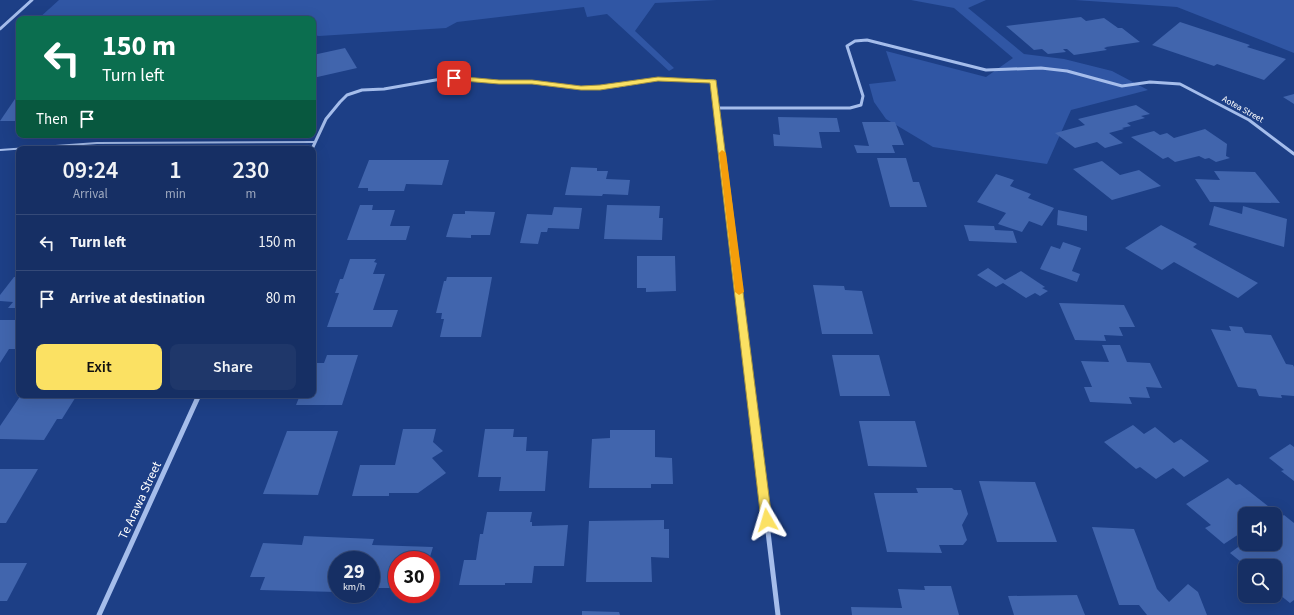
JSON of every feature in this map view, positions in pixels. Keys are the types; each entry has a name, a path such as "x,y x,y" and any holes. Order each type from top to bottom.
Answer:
{"street":[{"path":"0,29 32,0"},
{"name":"Aotea Street","path":"717,108 850,108 861,105 863,96 847,46 851,42 860,40 880,42 986,70 1048,69 1067,71 1122,86 1150,82 1180,84 1254,123 1294,154"},
{"path":"313,146 326,119 343,98 352,93 438,79 454,78 499,82 532,82 581,88 611,86 658,79 713,81 778,615"},
{"name":"Te Arawa Street","path":"99,615 198,398"}],"lane":[{"path":"55,146 97,143 315,142"},
{"path":"0,150 16,149"}],"shaded area":[{"path":"59,0 717,0 655,3 635,31 674,68 669,71 607,14 587,17 584,7 457,22 446,28 319,36 316,36 316,16 41,16"},
{"path":"911,0 986,0 968,8 1024,54 1064,59 1112,71 1148,90 1071,110 1047,164 933,147 886,119 874,102 869,84 896,81 886,51 986,77 1013,58 954,8"},
{"path":"1075,0 1294,0 1294,53 1177,7"}],"building":[{"path":"1081,17 1086,21 1104,18 1118,28 1122,28 1140,42 1106,47 1104,48 1107,50 1074,55 1067,49 1063,49 1066,52 1048,54 1042,49 1034,50 1006,26"},
{"path":"1180,22 1250,45 1247,47 1286,59 1264,80 1217,64 1214,66 1152,45"},
{"path":"345,48 357,68 316,77 316,54"},
{"path":"1294,94 1294,104 1283,97"},
{"path":"16,97 16,121 0,121"},
{"path":"1136,105 1150,114 1141,116 1145,118 1127,123 1131,126 1109,133 1123,143 1105,148 1097,142 1075,148 1055,133 1085,125 1078,119"},
{"path":"778,117 837,118 840,132 819,132 822,148 774,146 773,134 780,135"},
{"path":"862,122 895,122 904,145 892,145 895,153 857,153 854,145 869,146"},
{"path":"1205,129 1227,144 1226,156 1230,158 1216,162 1209,158 1205,159 1199,156 1175,162 1168,157 1163,159 1131,137 1154,131 1160,135 1167,133 1174,138"},
{"path":"877,158 906,158 913,182 919,182 927,207 890,207"},
{"path":"369,160 449,160 442,185 406,184 404,191 368,191 368,188 358,188"},
{"path":"1102,161 1120,175 1139,170 1161,186 1112,200 1073,169"},
{"path":"571,167 597,168 597,171 608,171 606,179 630,180 628,195 565,195"},
{"path":"1214,171 1255,172 1280,203 1210,202 1195,179 1220,180"},
{"path":"996,174 1014,180 1010,186 1031,194 1028,198 1054,208 1042,226 1029,221 1022,232 998,224 1006,213 977,202"},
{"path":"360,205 373,205 372,210 395,210 390,226 410,226 406,240 347,240"},
{"path":"607,205 660,206 659,218 663,218 662,240 604,239"},
{"path":"1214,206 1242,214 1243,206 1287,219 1284,247 1209,225"},
{"path":"554,207 582,208 579,229 548,228 547,232 541,232 538,244 520,243 527,214 552,215"},
{"path":"1058,210 1087,216 1087,231 1057,225"},
{"path":"465,211 495,212 490,235 471,235 471,238 446,237 453,214 465,214"},
{"path":"964,225 994,226 995,230 1013,231 1017,243 969,241"},
{"path":"1161,225 1197,244 1193,247 1258,283 1238,298 1174,262 1162,270 1125,248"},
{"path":"1063,242 1081,248 1072,271 1080,274 1077,282 1040,269 1051,246 1060,249"},
{"path":"637,256 675,256 676,291 646,292 646,288 637,288"},
{"path":"350,259 376,259 374,262 377,263 373,274 385,274 373,310 398,310 392,327 327,327 339,293 335,293 340,279 343,279"},
{"path":"988,268 1005,280 1021,271 1045,287 1042,288 1048,291 1040,296 1035,293 1026,298 1003,283 996,287 977,275"},
{"path":"14,277 16,277 16,308 8,308 13,302 0,301 0,295"},
{"path":"447,277 492,277 481,337 440,337 444,319 441,319 442,313 436,313 444,281 446,281"},
{"path":"813,285 844,286 845,290 862,291 873,334 822,334"},
{"path":"1059,303 1124,305 1135,327 1119,327 1123,336 1104,335 1106,341 1075,340"},
{"path":"0,320 16,320 16,349 9,349 0,363"},
{"path":"1229,326 1242,327 1245,333 1271,335 1286,364 1293,365 1294,367 1294,396 1281,395 1282,398 1259,396 1256,389 1238,387 1211,329 1231,331"},
{"path":"1102,345 1120,345 1127,362 1150,363 1162,388 1146,387 1150,398 1129,397 1132,404 1090,402 1084,387 1092,387 1081,361 1109,362"},
{"path":"327,355 358,355 342,405 296,405 299,398 316,398 316,363 324,363"},
{"path":"832,355 879,355 890,396 840,396"},
{"path":"19,398 75,398 62,419 57,419 44,440 0,439 0,426"},
{"path":"859,421 915,421 927,467 868,466"},
{"path":"1133,425 1144,434 1155,427 1174,443 1181,439 1209,461 1184,477 1173,468 1156,479 1140,467 1136,469 1104,442"},
{"path":"403,429 436,429 433,442 443,451 432,458 446,473 418,493 389,493 389,496 352,496 360,465 395,465"},
{"path":"485,429 514,429 513,437 527,437 526,451 548,451 545,491 499,491 501,477 478,477"},
{"path":"610,430 655,430 655,457 672,458 673,484 651,484 651,488 589,488 592,439 610,438"},
{"path":"287,431 338,431 318,495 263,494"},
{"path":"1290,444 1294,447 1294,481 1281,471 1284,470 1269,458"},
{"path":"0,469 38,469 6,523 0,523"},
{"path":"1228,478 1236,485 1240,484 1269,507 1238,507 1238,535 1224,544 1205,528 1211,525 1186,504"},
{"path":"979,481 1035,482 1057,542 997,542"},
{"path":"916,488 952,488 954,490 961,490 968,514 962,525 967,540 963,545 939,545 942,553 887,552 874,493 918,493"},
{"path":"487,512 532,512 530,522 532,522 532,526 568,525 564,566 534,566 532,583 505,583 505,585 459,585 464,560 476,560 480,534 483,534"},
{"path":"1284,515 1294,523 1294,600 1290,603 1282,597 1282,559 1238,560 1230,553 1238,547 1238,551 1282,551 1282,516"},
{"path":"664,520 664,529 669,529 669,558 651,557 652,582 586,582 589,521"},
{"path":"1092,527 1134,529 1157,589 1169,602 1188,584 1198,592 1207,615 1147,615 1139,605 1119,605"},
{"path":"304,536 374,539 372,545 433,547 432,551 388,551 388,588 380,588 380,551 328,551 328,592 260,590 265,577 250,577 263,543 302,545"},
{"path":"0,563 27,563 7,601 0,601"},
{"path":"924,586 951,586 959,615 852,615 851,607 902,608 898,589 925,590"},
{"path":"1077,595 1085,615 1014,615 1008,596"},
{"path":"582,611 619,612 620,615 582,615"}],"slow traffic":[{"path":"722,153 739,292"}],"route":[{"path":"454,78 487,82 532,82 581,88 600,88 658,79 713,81 767,520"}]}
